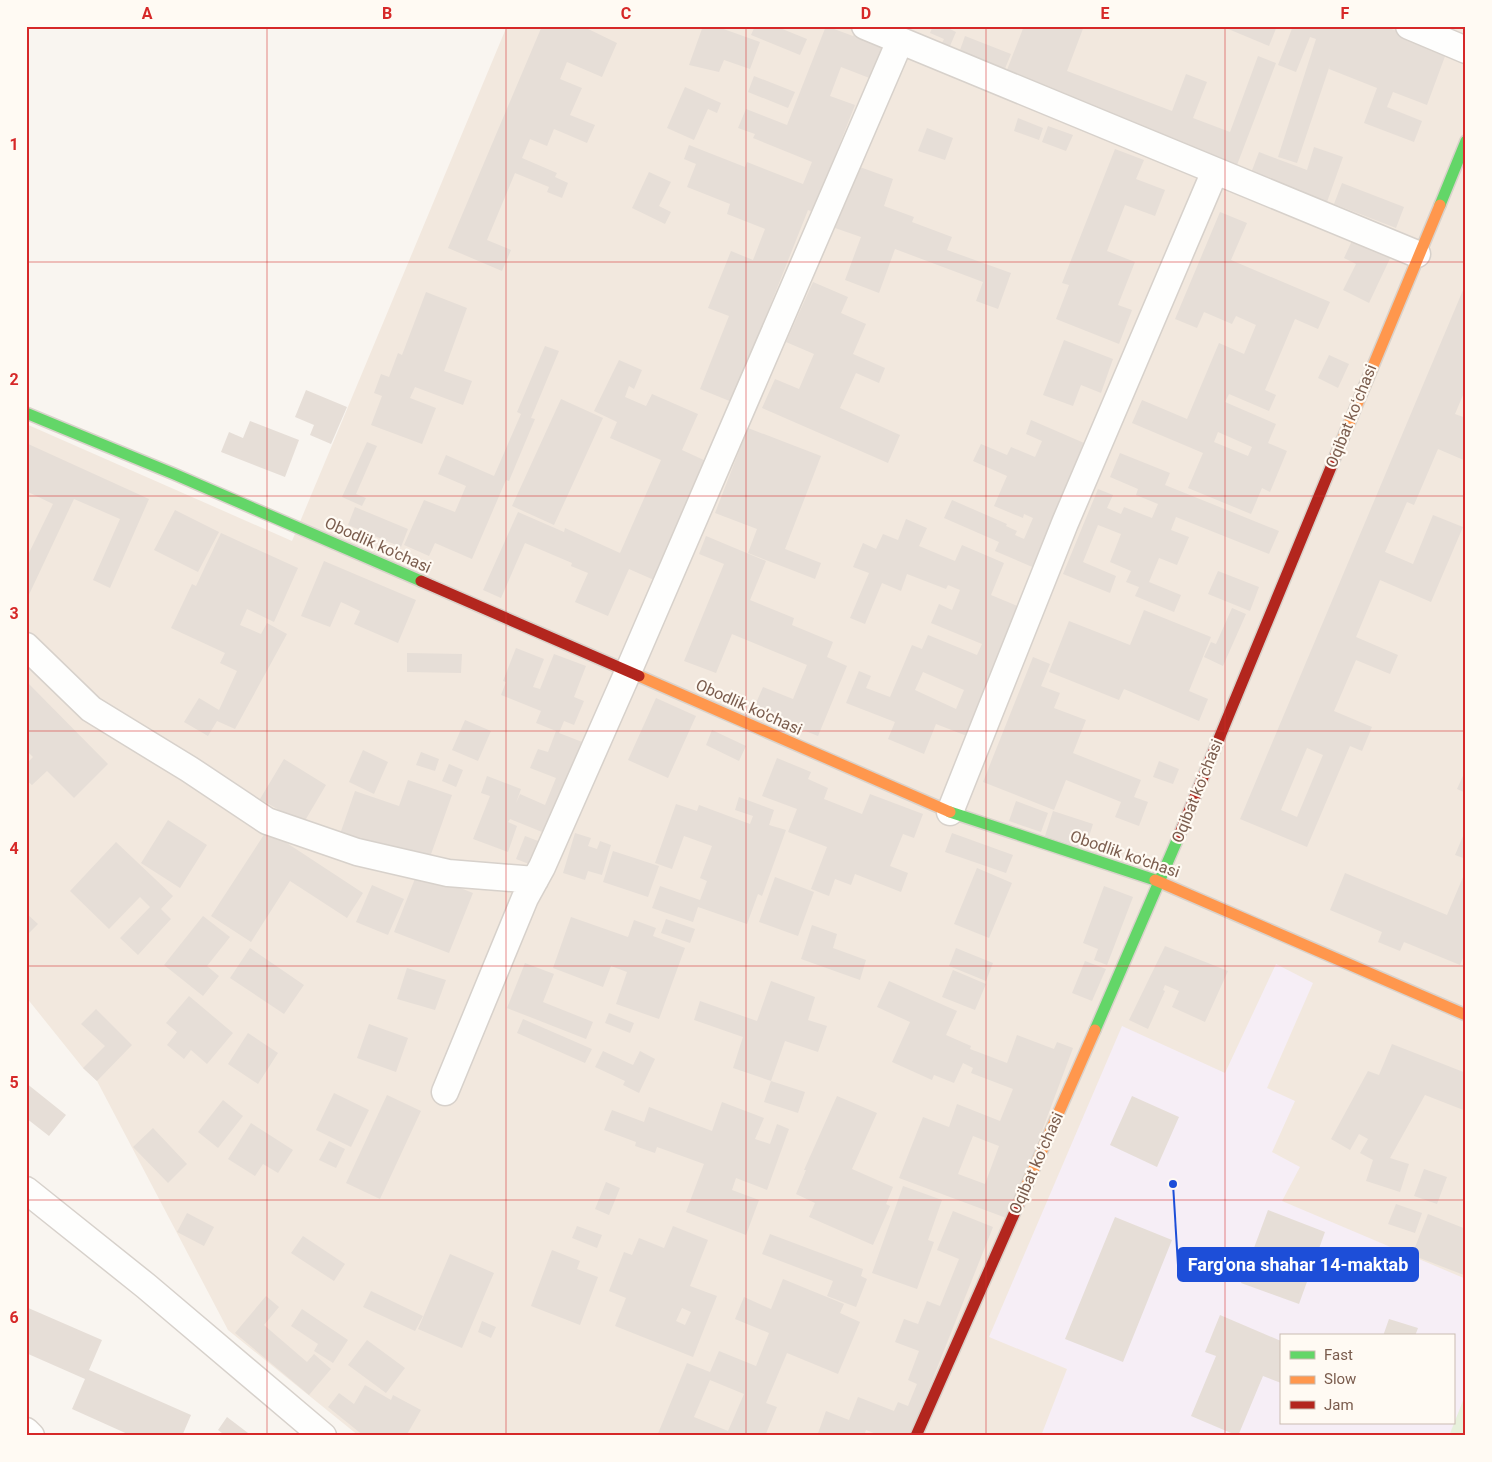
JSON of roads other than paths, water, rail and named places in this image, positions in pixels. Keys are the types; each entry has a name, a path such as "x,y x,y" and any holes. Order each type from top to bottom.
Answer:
{"street":[{"path":"865,26 1417,254"},
{"path":"1409,26 1466,50"},
{"path":"445,1092 525,898 535,880 628,672 900,42"},
{"name":"Oqibat koʻchasi","path":"916,1436 1160,882 1417,254 1466,141"},
{"path":"950,812 1065,524 1215,171"},
{"name":"Obodlik ko'chasi","path":"26,412 174,474 950,812 1160,882 1464,1008"},
{"path":"26,646 91,709 189,769 267,821 357,852 448,873 535,880"},
{"path":"26,1190 146,1286 323,1436"},
{"path":"26,1431 31,1436"}],"place":[{"name":"Farg'ona shahar 14-maktab","path":"1173,1184"}]}
